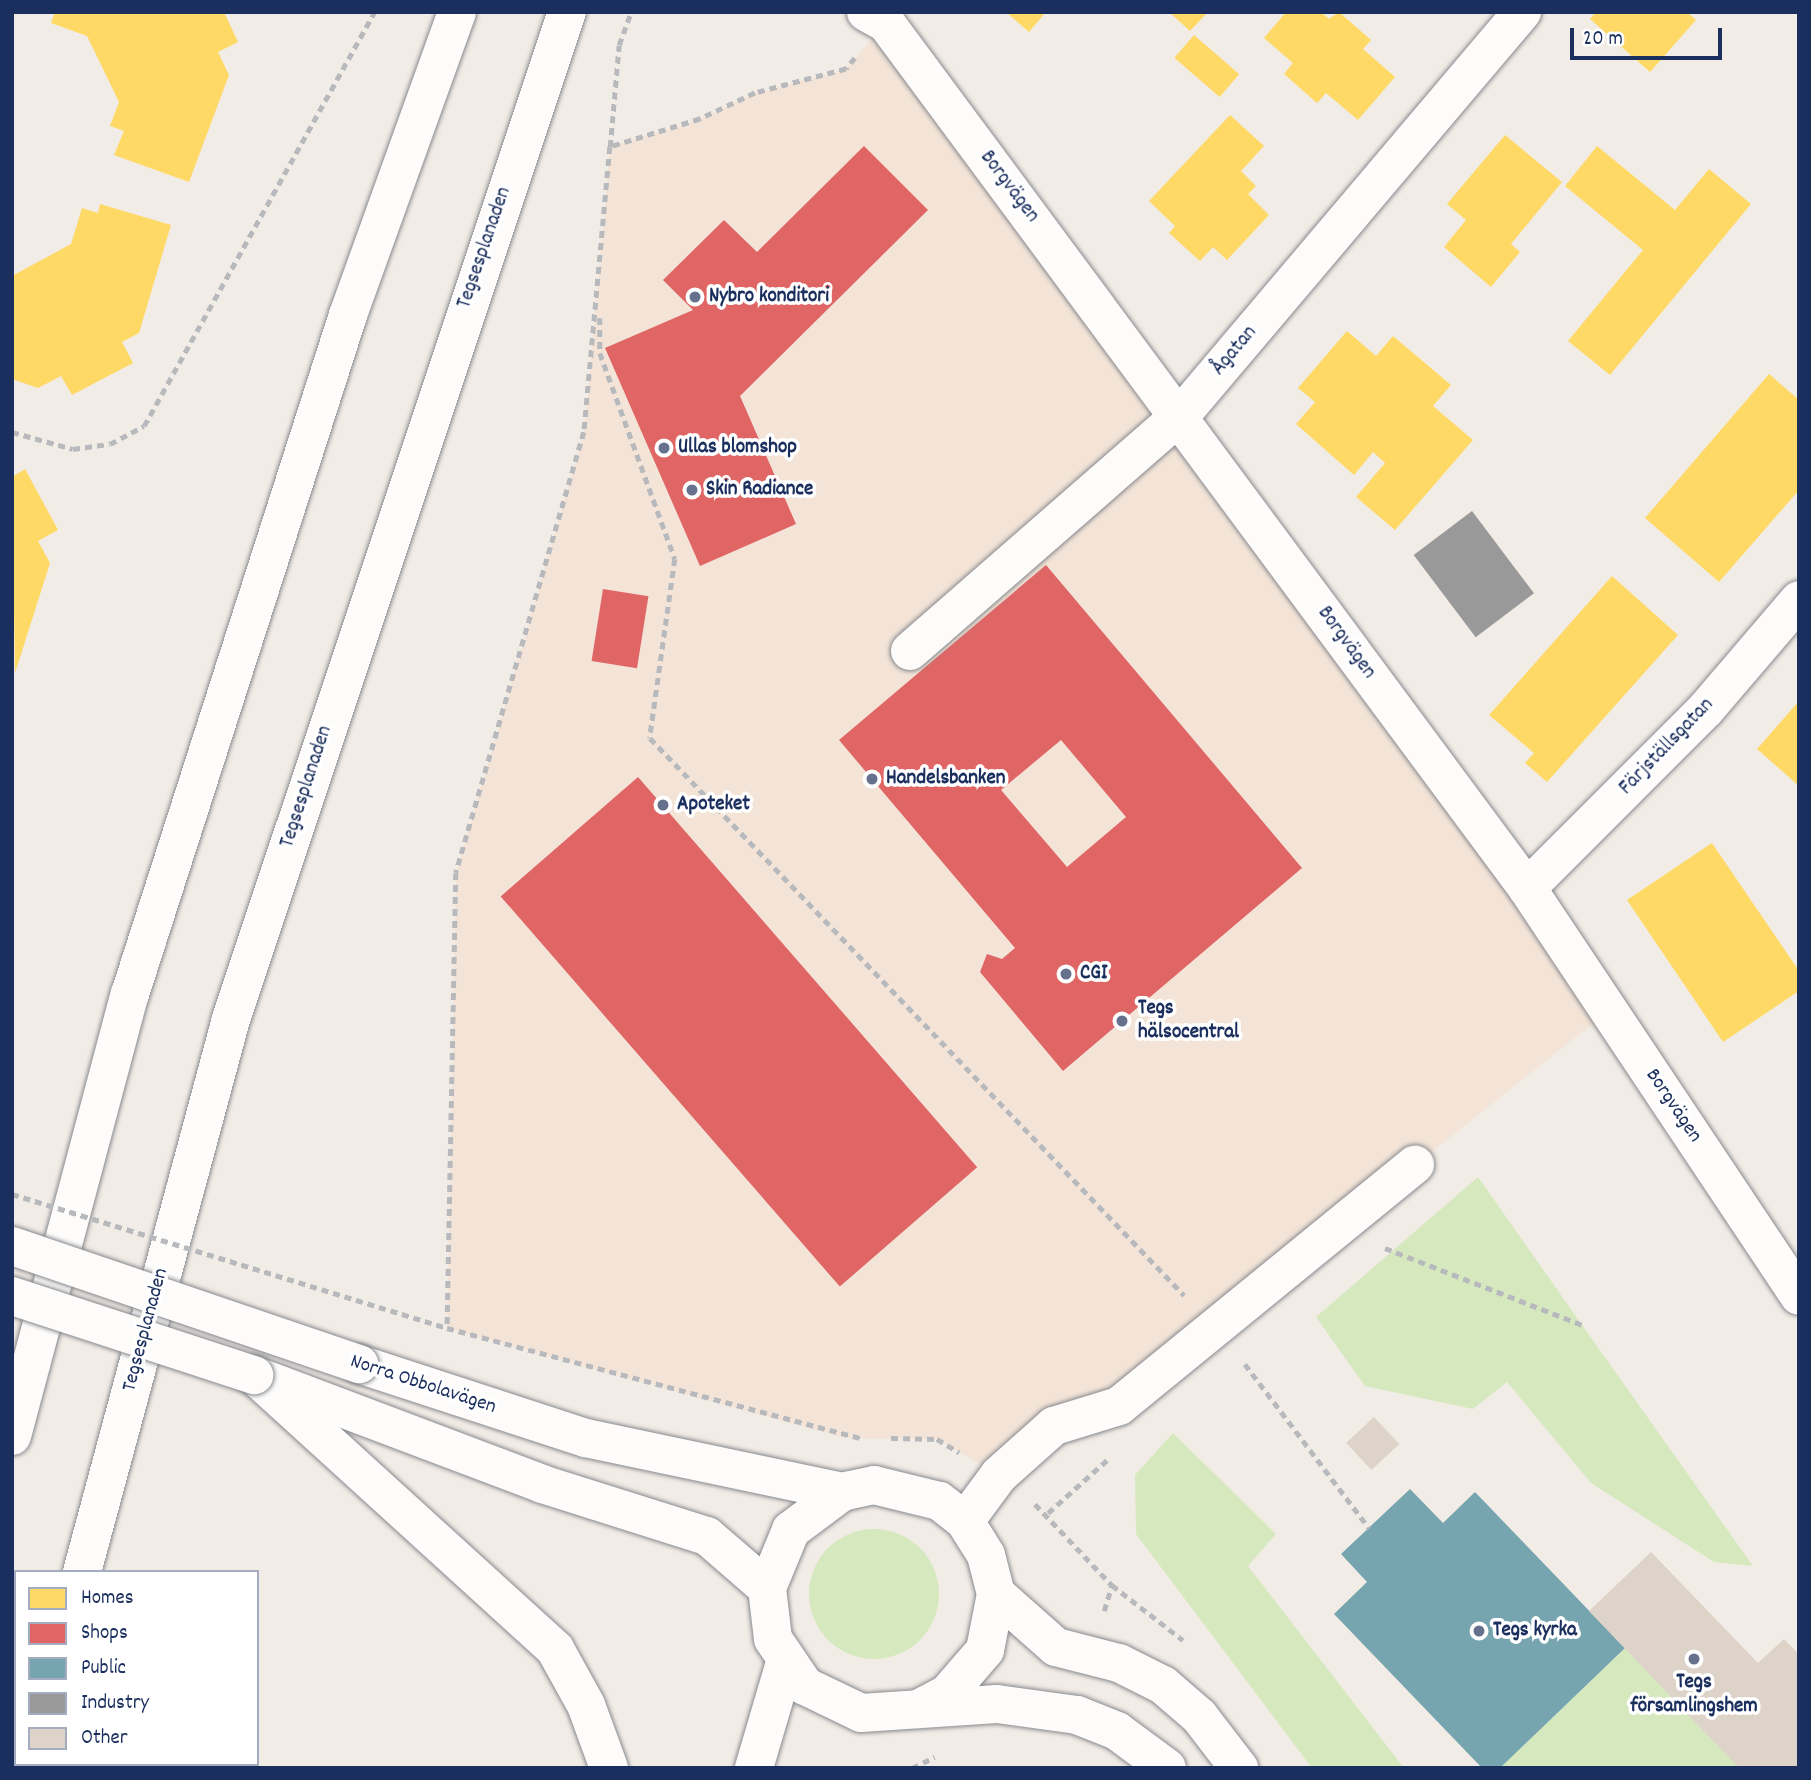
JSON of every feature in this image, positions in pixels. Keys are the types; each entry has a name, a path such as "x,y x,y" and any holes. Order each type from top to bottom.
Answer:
{"street":[{"path":"12,1436 130,994 348,315 457,12"},
{"name":"Tegsesplanaden","path":"86,1564 231,1019 567,12"},
{"name":"Ågatan","path":"910,651 1181,415 1522,12"},
{"name":"Borgvägen","path":"876,18 1181,415 1527,888 1799,1296"},
{"name":"Färjställsgatan","path":"1527,888 1706,709 1799,600"},
{"path":"965,1521 999,1475 1054,1426 1119,1406 1213,1325 1415,1165"},
{"name":"Norra Obbolavägen","path":"12,1247 586,1438 842,1492 874,1485 907,1489 939,1501 965,1521 986,1555 996,1594 985,1650 948,1693 922,1707"},
{"path":"12,1296 254,1375 542,1484 707,1536 767,1588"},
{"path":"254,1375 339,1448 555,1649 586,1705 609,1768"},
{"name":"Norra Obbolavägen","path":"842,1492 791,1530 767,1588 773,1639 785,1663 805,1686 861,1713 997,1704 1077,1715 1117,1731 1167,1768"},
{"path":"996,1594 1056,1647 1119,1663 1163,1685 1199,1716 1239,1768"},
{"path":"754,1768 785,1663"}],"path":[{"path":"12,432 73,449 110,444 144,426 374,12"},
{"path":"631,12 619,45 601,291 600,353 676,559 650,738 1213,1325 1369,1528"},
{"path":"610,147 700,119 755,93 846,69 876,18"},
{"path":"12,1194 447,1328 456,873 584,432 601,291"},
{"path":"1335,1229 1583,1325"},
{"path":"1048,1513 1119,1448"}],"shaded area":[{"path":"886,23 1610,1010 1274,1277 1054,1426 999,1475 937,1439 844,1438 447,1328 456,873 584,432 610,147 700,119 755,93 846,69"}],"green space":[{"path":"1478,1177 1753,1566 1714,1562 1591,1483 1507,1382 1473,1409 1365,1386 1316,1317"},
{"path":"1173,1433 1276,1534 1248,1566 1404,1768 1312,1768 1136,1534 1135,1475"},
{"path":"874,1529 899,1534 920,1548 934,1569 939,1594 934,1619 920,1640 899,1654 874,1659 849,1654 828,1640 814,1619 809,1594 814,1569 828,1548 849,1534"},
{"path":"1625,1648 1739,1768 1500,1768"}],"building: Homes":[{"path":"55,12 224,12 238,42 218,52 229,75 189,182 114,155 124,131 110,126 119,102 87,36 51,23"},
{"path":"1006,12 1046,12 1029,32"},
{"path":"1169,12 1208,12 1190,31"},
{"path":"1286,12 1321,12 1329,19 1339,12 1371,40 1363,49 1395,77 1358,120 1326,93 1317,103 1284,74 1293,63 1264,38"},
{"path":"1596,12 1687,12 1696,20 1650,72 1590,19"},
{"path":"1194,35 1239,74 1220,97 1174,58"},
{"path":"1230,115 1264,146 1241,171 1256,186 1248,194 1269,215 1227,260 1213,247 1200,261 1169,233 1175,226 1149,201"},
{"path":"1505,135 1562,182 1511,244 1520,252 1491,287 1444,247 1466,220 1447,204"},
{"path":"1597,146 1675,210 1709,169 1751,204 1610,375 1568,341 1643,250 1565,186"},
{"path":"100,204 171,225 139,333 122,342 133,363 72,395 61,376 38,388 12,379 12,276 71,244 82,208 98,213"},
{"path":"1347,331 1376,356 1393,336 1451,385 1433,406 1473,440 1395,530 1356,497 1385,463 1373,452 1354,475 1296,424 1315,402 1298,388"},
{"path":"1769,374 1799,400 1799,490 1719,582 1645,518"},
{"path":"25,469 58,530 38,541 50,563 15,673 12,477"},
{"path":"1612,576 1678,635 1547,782 1525,763 1534,753 1489,715"},
{"path":"1799,701 1799,786 1757,749"},
{"path":"1712,843 1799,971 1799,991 1723,1042 1627,900"}],"building: Shops":[{"path":"864,146 928,210 740,396 796,524 700,566 605,348 693,310 663,280 724,220 757,252"},
{"path":"1046,565 1302,868 1063,1071 980,972 987,954 1002,959 1015,948 839,740","holes":["1061,740 1126,817 1067,867 1001,790"]},
{"path":"603,589 648,596 637,668 592,661"},
{"path":"638,777 977,1167 840,1287 501,896"}],"building: Public":[{"name":"Tegs kyrka","path":"1410,1489 1443,1523 1475,1492 1625,1648 1500,1768 1482,1768 1334,1614 1367,1582 1341,1554"}],"building: Industry":[{"path":"1472,511 1534,593 1476,637 1414,555"}],"building: Other":[{"path":"1374,1417 1399,1444 1371,1470 1346,1443"},
{"name":"Tegs församlingshem","path":"1651,1552 1758,1663 1784,1639 1799,1654 1799,1768 1739,1768 1589,1611"}],"place":[{"name":"Nybro konditori","path":"695,297"},
{"name":"Ullas blomshop","path":"664,448"},
{"name":"Skin Radiance","path":"692,490"},
{"name":"Handelsbanken","path":"872,779"},
{"name":"Apoteket","path":"663,805"},
{"name":"CGI","path":"1066,974"},
{"name":"Tegs hälsocentral","path":"1122,1021"},
{"name":"Tegs kyrka","path":"1479,1631"},
{"name":"Tegs församlingshem","path":"1694,1659"}]}
